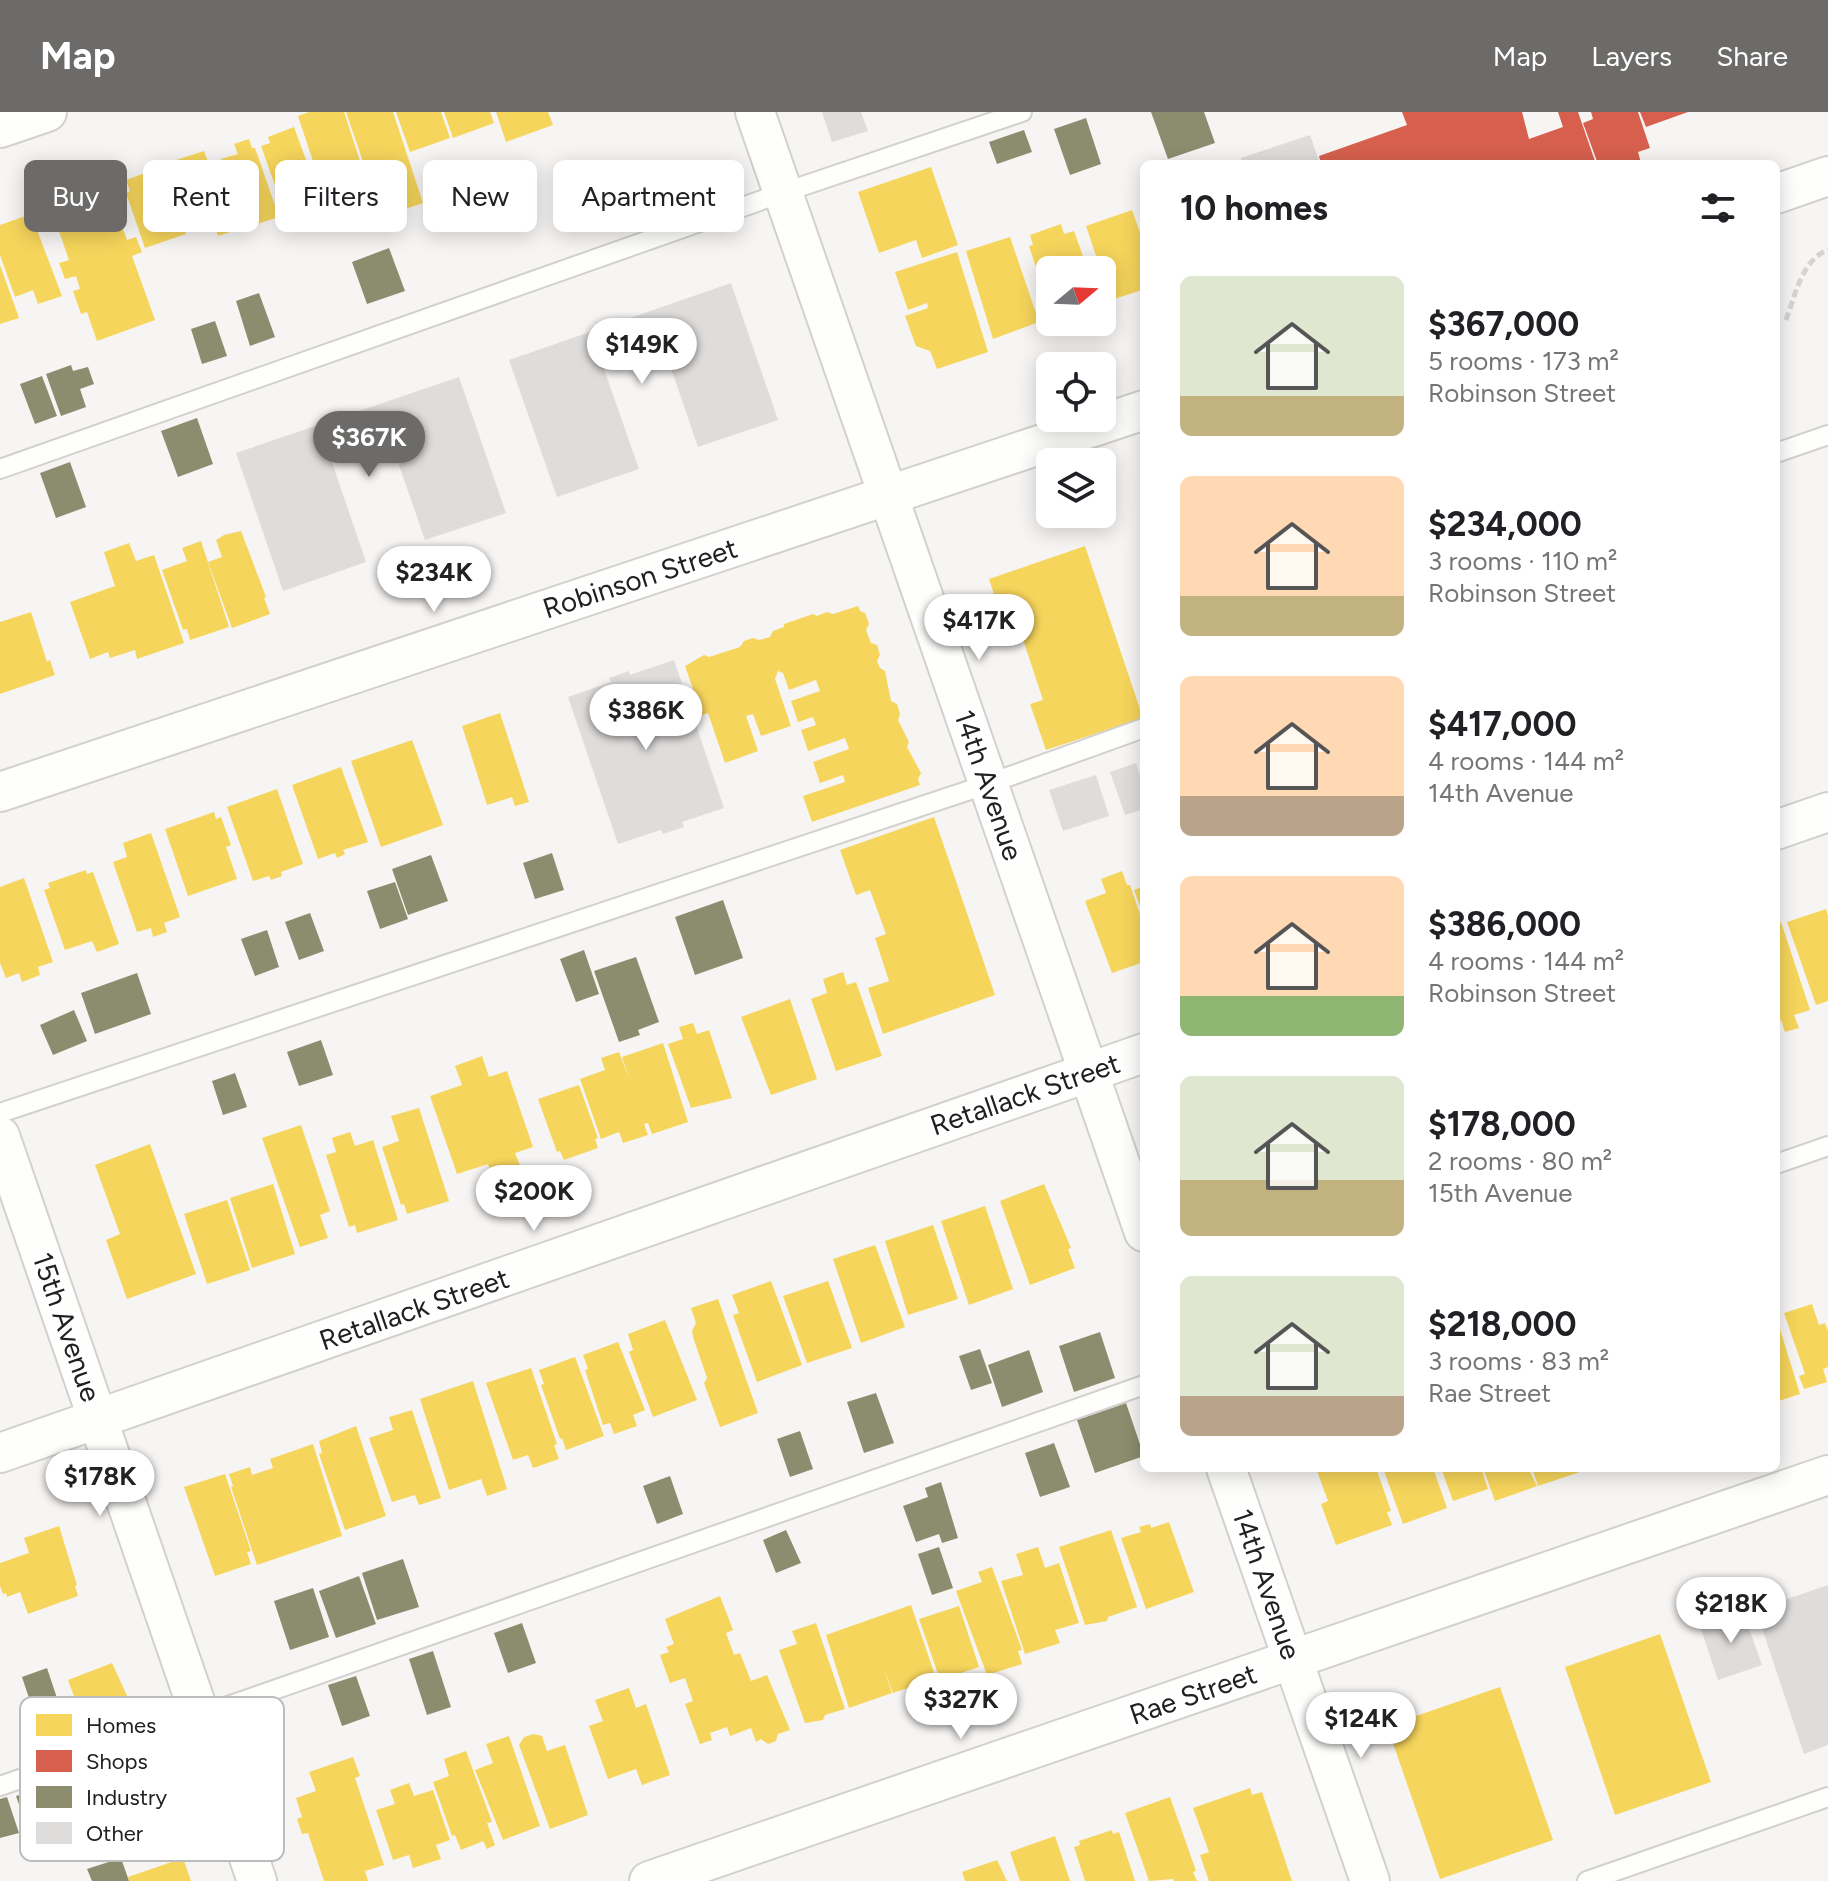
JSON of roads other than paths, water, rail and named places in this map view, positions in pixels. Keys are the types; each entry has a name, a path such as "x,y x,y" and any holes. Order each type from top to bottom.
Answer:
{"street":[{"path":"0,128 47,112"},
{"name":"14th Avenue","path":"755,112 1140,1220"},
{"path":"1780,193 1828,176"},
{"name":"Robinson Street","path":"0,792 1140,411"},
{"path":"1780,829 1828,812"},
{"name":"Retallack Street","path":"0,1453 1140,1054"},
{"name":"15th Avenue","path":"0,1136 194,1697"},
{"name":"14th Avenue","path":"1227,1472 1370,1881"},
{"name":"Rae Street","path":"649,1881 1828,1475"},
{"name":"15th Avenue","path":"250,1861 257,1881"}],"lane":[{"path":"0,469 782,193 1022,112"},
{"path":"1780,452 1828,435"},
{"path":"0,1113 988,784 1140,729"},
{"path":"1780,1163 1828,1146"},
{"path":"254,1697 1140,1386"},
{"path":"0,1786 20,1779"},
{"path":"1587,1881 1828,1797"}]}
